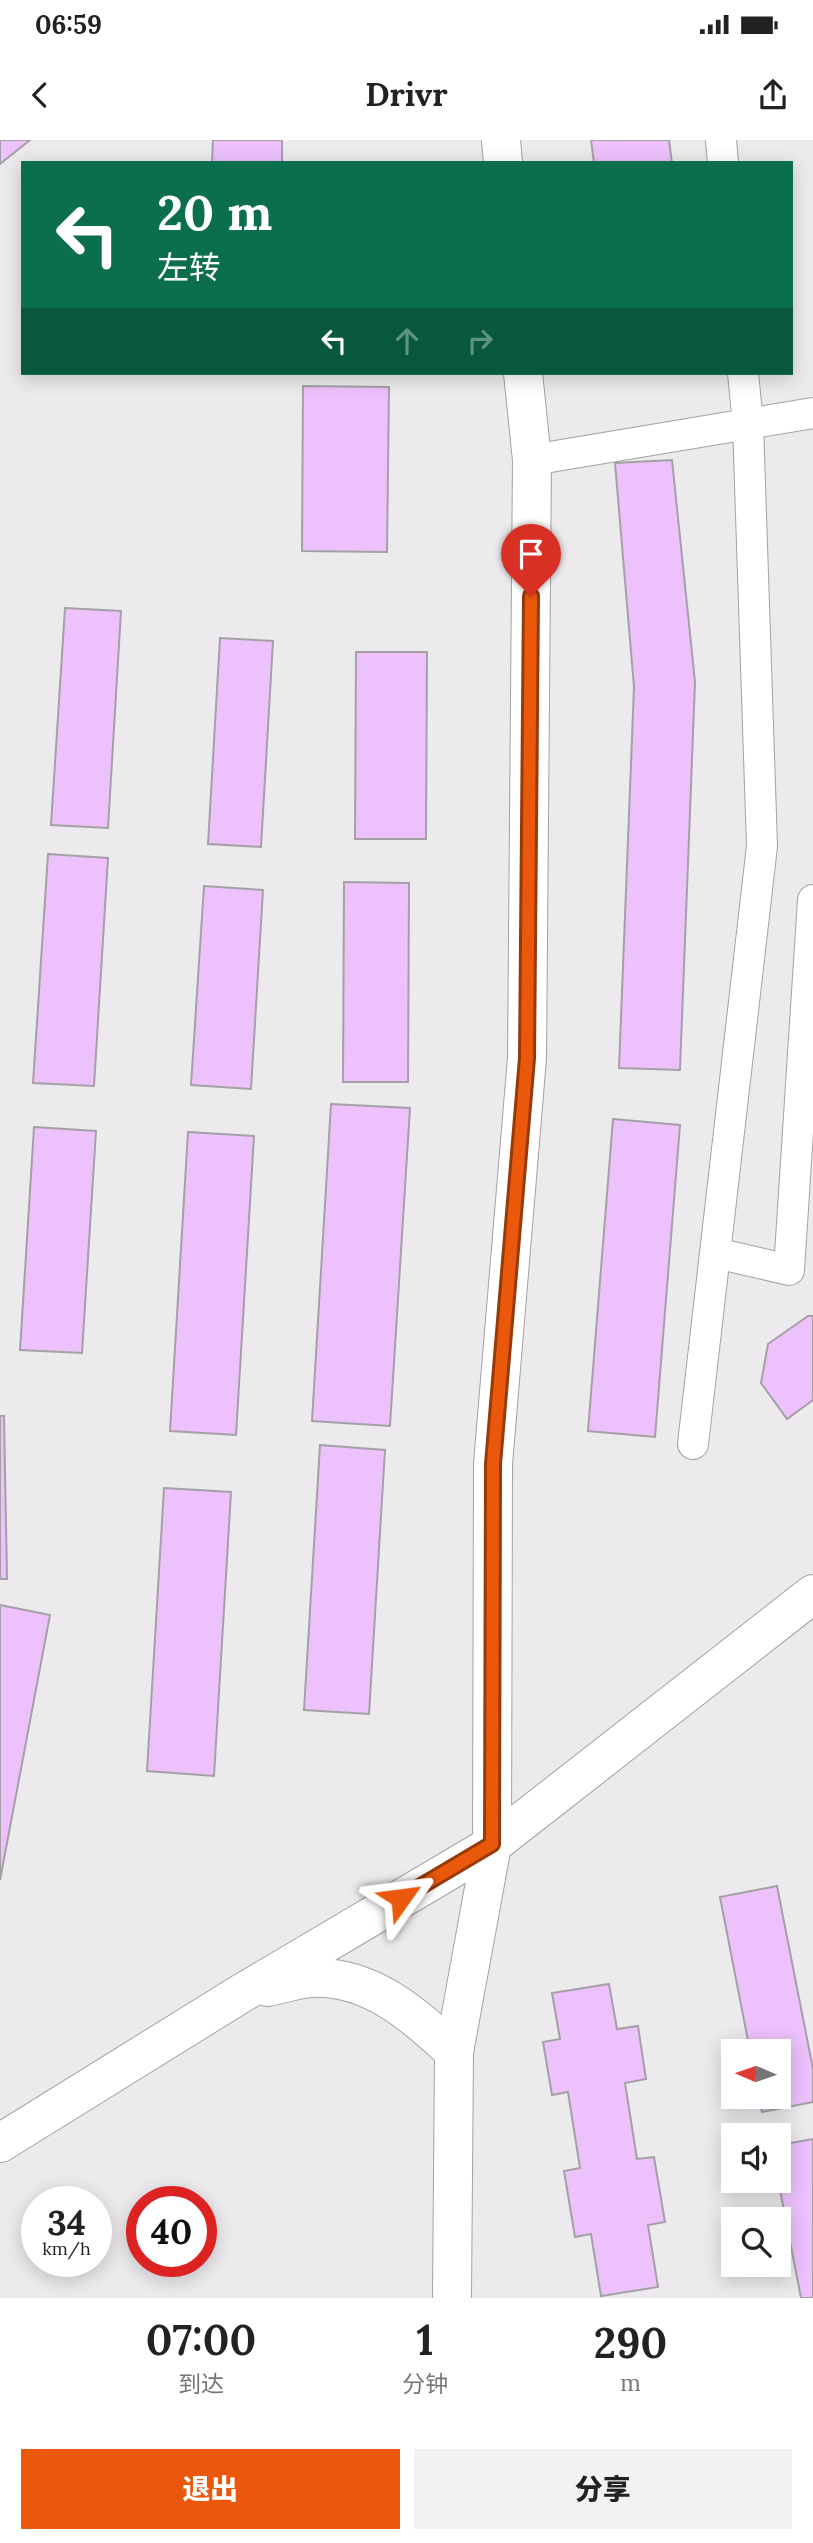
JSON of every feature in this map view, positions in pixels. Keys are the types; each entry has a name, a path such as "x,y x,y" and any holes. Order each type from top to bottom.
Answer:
{"street":[{"path":"501,140 503,161"},
{"path":"721,140 723,161"},
{"path":"452,2298 454,2052 492,1844 493,1464 527,1058 532,460 523,375"},
{"path":"693,1444 762,846 748,424 743,375"},
{"path":"532,460 813,414"},
{"path":"716,1253 789,1270 813,900"},
{"path":"0,2143 492,1844 813,1594"},
{"path":"243,1993 310,1978 360,1983 419,2018 454,2052"}],"building":[{"path":"0,140 30,140 0,164"},
{"path":"213,140 282,140 282,161 212,161"},
{"path":"591,140 669,140 672,161 594,161"},
{"path":"303,386 389,387 387,552 302,551"},
{"path":"672,460 695,682 680,1070 619,1068 634,687 615,463"},
{"path":"65,608 121,611 108,828 51,825"},
{"path":"220,638 273,641 261,847 208,844"},
{"path":"356,652 427,652 426,839 355,839"},
{"path":"48,854 108,858 94,1086 33,1083"},
{"path":"344,882 409,883 408,1082 343,1082"},
{"path":"204,886 263,890 251,1089 191,1085"},
{"path":"331,1104 410,1108 390,1426 312,1421"},
{"path":"613,1119 680,1125 655,1437 588,1431"},
{"path":"34,1127 96,1131 82,1353 20,1350"},
{"path":"188,1132 254,1136 236,1435 170,1431"},
{"path":"808,1316 813,1316 813,1400 787,1419 761,1383 768,1344"},
{"path":"0,1416 4,1416 7,1579 0,1579"},
{"path":"320,1445 385,1450 369,1714 304,1710"},
{"path":"164,1488 231,1492 214,1776 147,1771"},
{"path":"0,1605 50,1615 0,1880"},
{"path":"777,1886 813,2069 813,2102 791,2106 791,2039 748,2039 720,1897"},
{"path":"609,1984 617,2029 638,2026 646,2079 625,2083 637,2159 654,2157 665,2222 648,2225 658,2287 601,2296 591,2234 575,2237 564,2171 580,2168 568,2092 552,2095 543,2042 560,2039 552,1993"},
{"path":"813,2139 813,2298 801,2298 791,2247 791,2207 783,2207 781,2193 791,2193 791,2143"}],"route":[{"path":"401,1898 492,1844 493,1464 527,1058 531,596"}]}
